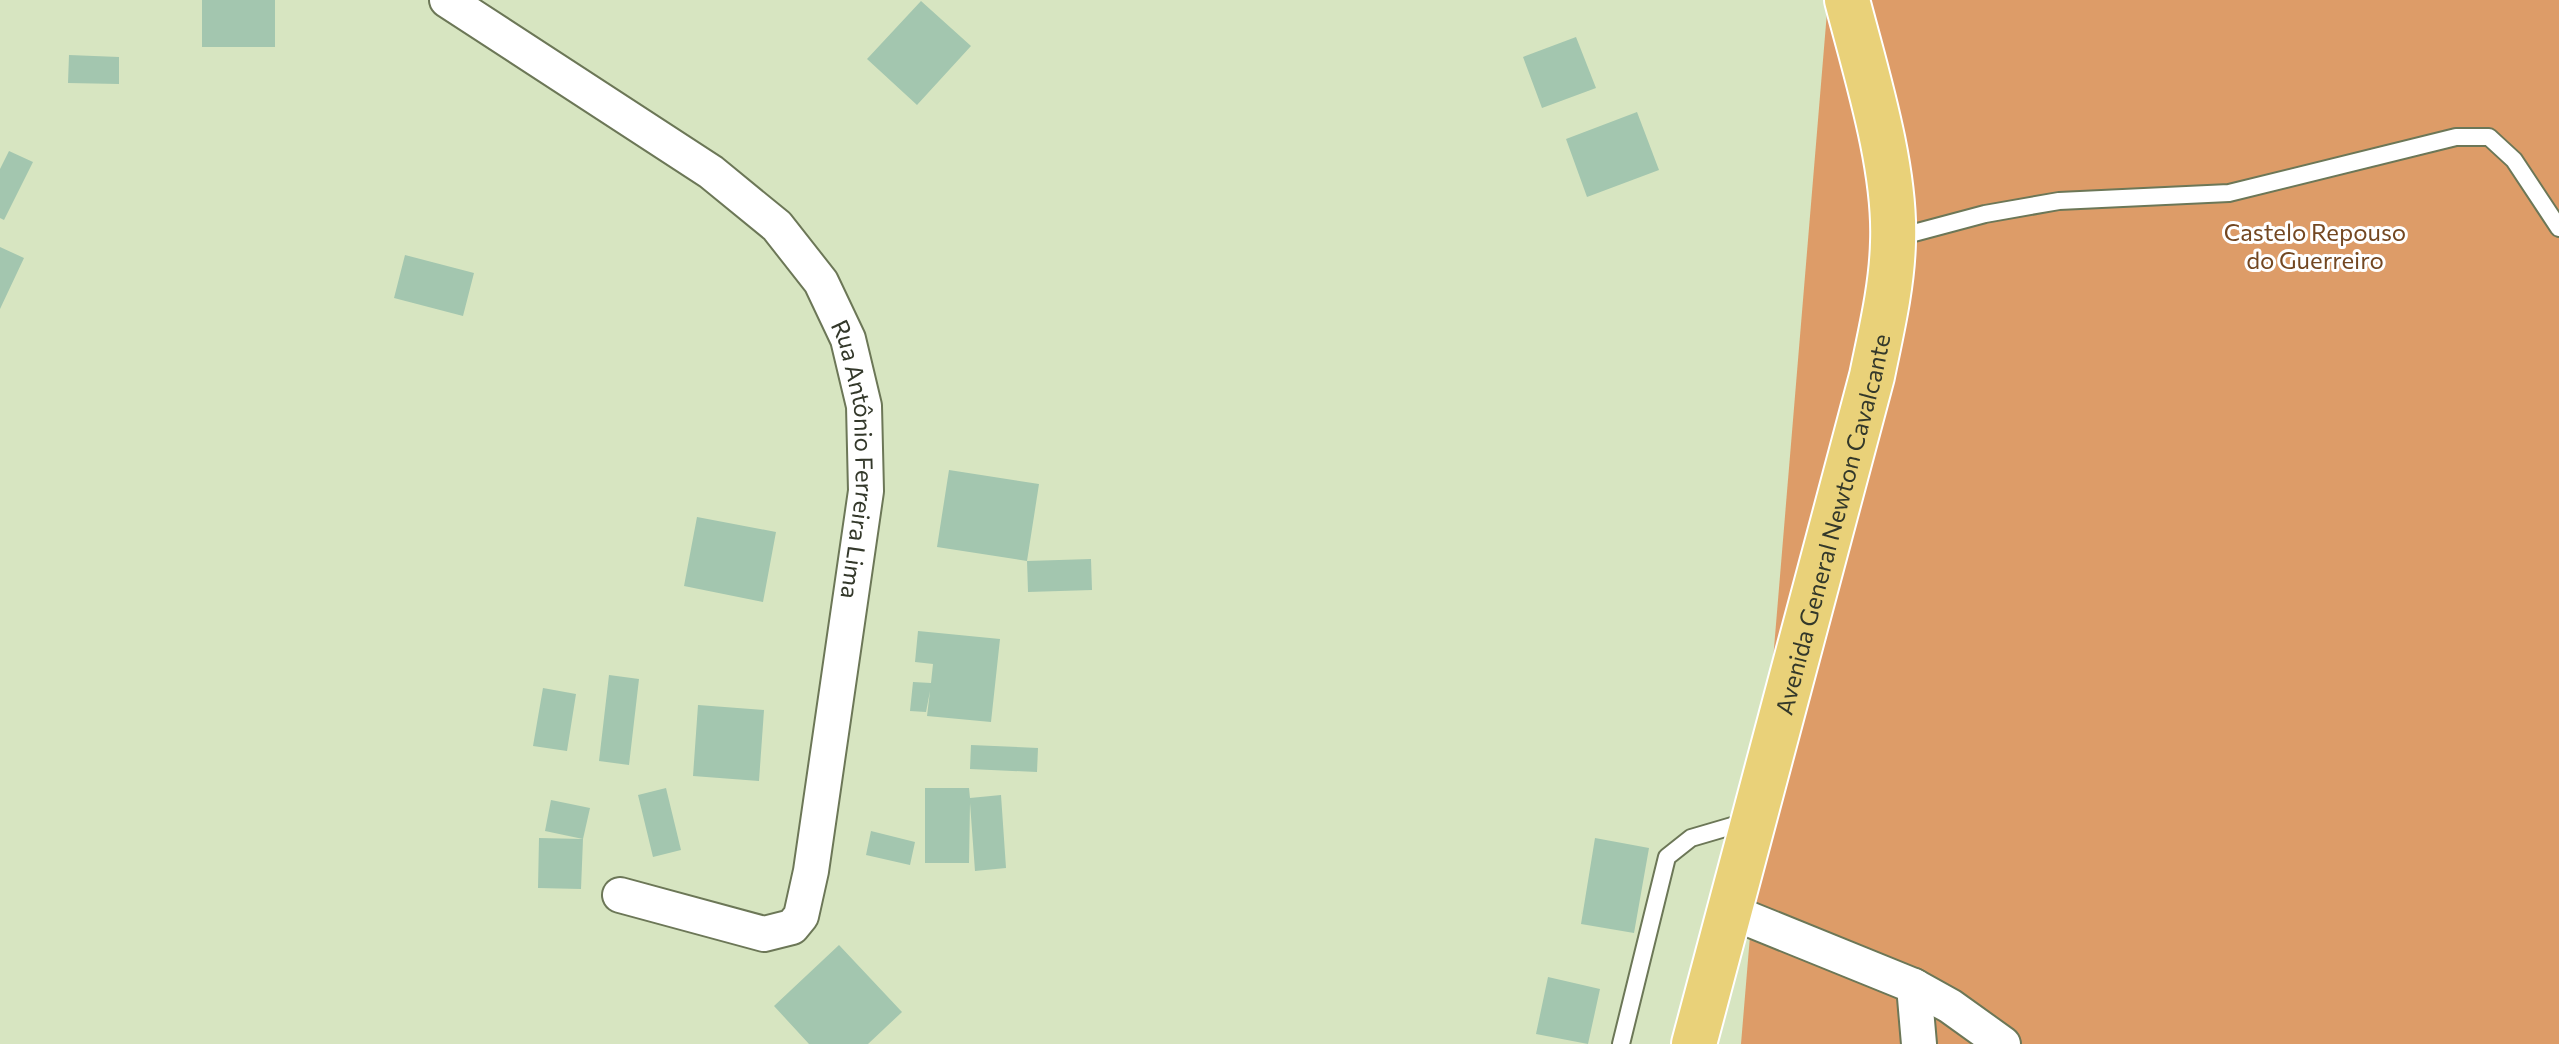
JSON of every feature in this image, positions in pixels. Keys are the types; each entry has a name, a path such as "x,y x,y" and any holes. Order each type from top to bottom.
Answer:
{"main road":[{"name":"Avenida General Newton Cavalcante","path":"1694,1044 1872,376 1893,239 1882,135 1847,0"}],"street":[{"name":"Rua Antônio Ferreira Lima","path":"447,0 711,172 777,226 821,282 841,324 864,406 866,491 811,871 801,916 792,927 764,934 620,895"},
{"path":"1729,911 1914,986 1950,1006 2003,1044"},
{"path":"1914,986 1919,1044"}],"lane":[{"path":"1893,239 1985,214 2059,201 2229,193 2456,137 2489,137 2514,160 2559,228"},
{"path":"1621,1044 1667,857 1691,838 1754,819"}],"green space":[{"name":"Castelo Repouso do Guerreiro","path":"1828,0 2559,0 2559,1044 1741,1044"}],"building":[{"path":"202,0 275,0 275,47 202,47"},
{"path":"921,1 971,46 917,105 867,59"},
{"path":"1576,37 1596,88 1542,108 1523,57"},
{"path":"69,55 119,57 119,84 68,83"},
{"path":"1637,112 1659,170 1587,197 1566,139"},
{"path":"9,151 33,162 4,220 0,218 0,169"},
{"path":"0,247 24,258 0,309"},
{"path":"405,255 474,273 463,316 394,298"},
{"path":"949,470 1039,484 1027,561 937,547"},
{"path":"697,517 776,532 763,602 684,586"},
{"path":"1091,559 1092,590 1028,592 1027,561"},
{"path":"918,631 1000,639 991,722 927,716 930,691 926,712 910,711 913,682 931,683 933,664 915,662"},
{"path":"609,675 639,679 629,765 599,761"},
{"path":"543,688 576,694 567,751 533,746"},
{"path":"698,705 764,710 759,781 693,776"},
{"path":"971,745 1038,748 1037,772 970,769"},
{"path":"666,788 681,850 653,857 638,795"},
{"path":"925,788 969,788 970,798 1001,795 1006,868 975,871 970,803 969,863 925,863"},
{"path":"551,800 590,808 583,839 545,831"},
{"path":"871,831 915,842 910,865 866,855"},
{"path":"539,838 583,839 581,889 538,888"},
{"path":"1595,838 1649,848 1634,933 1581,924"},
{"path":"839,945 902,1012 868,1044 809,1044 774,1006"},
{"path":"1548,977 1600,989 1588,1044 1536,1034"}]}
